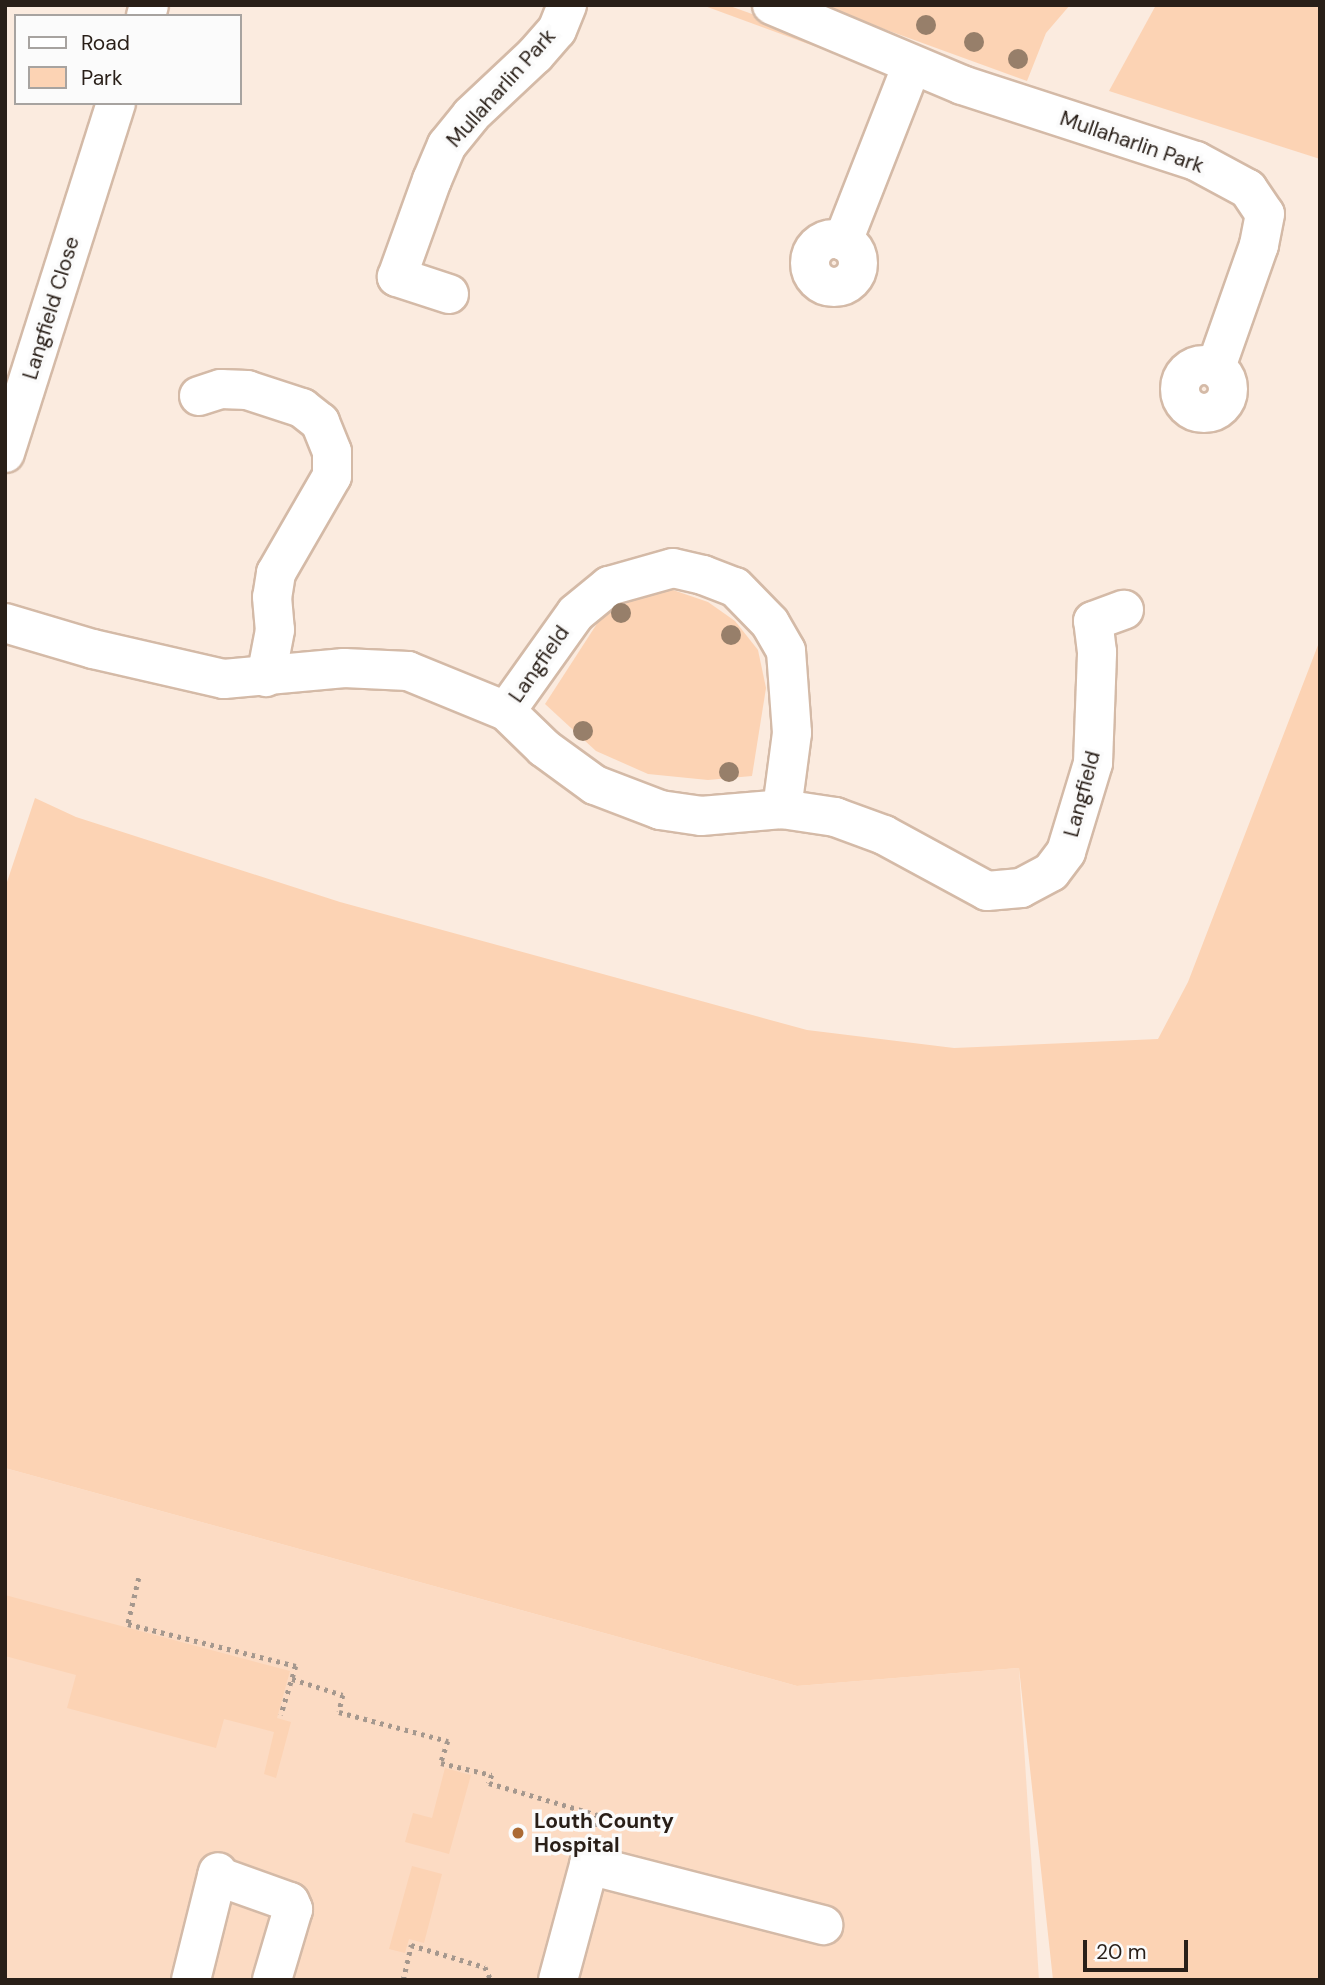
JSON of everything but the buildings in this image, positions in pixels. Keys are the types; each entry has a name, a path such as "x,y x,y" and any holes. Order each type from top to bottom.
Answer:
{"street":[{"name":"Mullaharlin Park","path":"449,294 397,277 432,180 447,145 471,114 535,55 557,30 567,5"},
{"name":"Mullaharlin Park","path":"772,5 912,65 1196,160 1248,189 1265,214 1261,235 1216,367"},
{"path":"843,241 912,65"},
{"name":"Langfield Close","path":"5,453 115,105"},
{"path":"199,396 221,389 247,390 302,408 320,422 332,452 332,476 276,573 272,597 275,630 266,677"},
{"name":"Langfield","path":"506,711 576,612 609,586 673,568 703,575 735,587 770,623 786,651 792,733 782,809"},
{"name":"Langfield","path":"5,623 93,649 224,679 344,668 408,671 506,711 544,748 595,785 660,810 701,816 782,809 835,817 884,835 988,891 1021,888 1051,872 1078,822 1093,763 1097,652 1093,621 1124,610"},
{"path":"558,1980 589,1866 823,1925"},
{"path":"191,1980 217,1874 290,1902 293,1909 272,1980"}],"path":[{"path":"139,1578 128,1624 296,1666 281,1716"},
{"path":"292,1679 343,1695 339,1712 448,1741 441,1763 492,1775 489,1783 598,1815 589,1866"},
{"path":"403,1980 411,1945 485,1967 491,1980"}],"shaded area":[{"name":"Louth County Hospital","path":"5,1468 797,1686 1019,1668 1039,1980 5,1980"}],"green space":[{"path":"702,5 727,5 863,54 879,70"},
{"path":"818,5 1070,5 1046,33 1027,81"},
{"path":"1156,5 1320,5 1320,159 1109,91"},
{"path":"673,590 708,602 735,621 758,650 766,688 752,776 708,780 648,774 596,751 545,704 600,619 640,595"},
{"path":"1320,640 1320,1980 1053,1980 1019,1668 797,1686 5,1468 5,888 35,798 76,817 340,902 807,1030 954,1048 1158,1039 1188,982"},
{"path":"5,1595 290,1671 277,1718 291,1722 276,1778 264,1774 274,1732 224,1719 216,1748 67,1708 76,1675 5,1656"},
{"path":"445,1768 471,1775 449,1854 405,1842 413,1813 432,1818"},
{"path":"412,1866 442,1874 424,1943 409,1939 405,1953 389,1949"}],"place":[{"name":"Louth County Hospital","path":"518,1833"}]}
